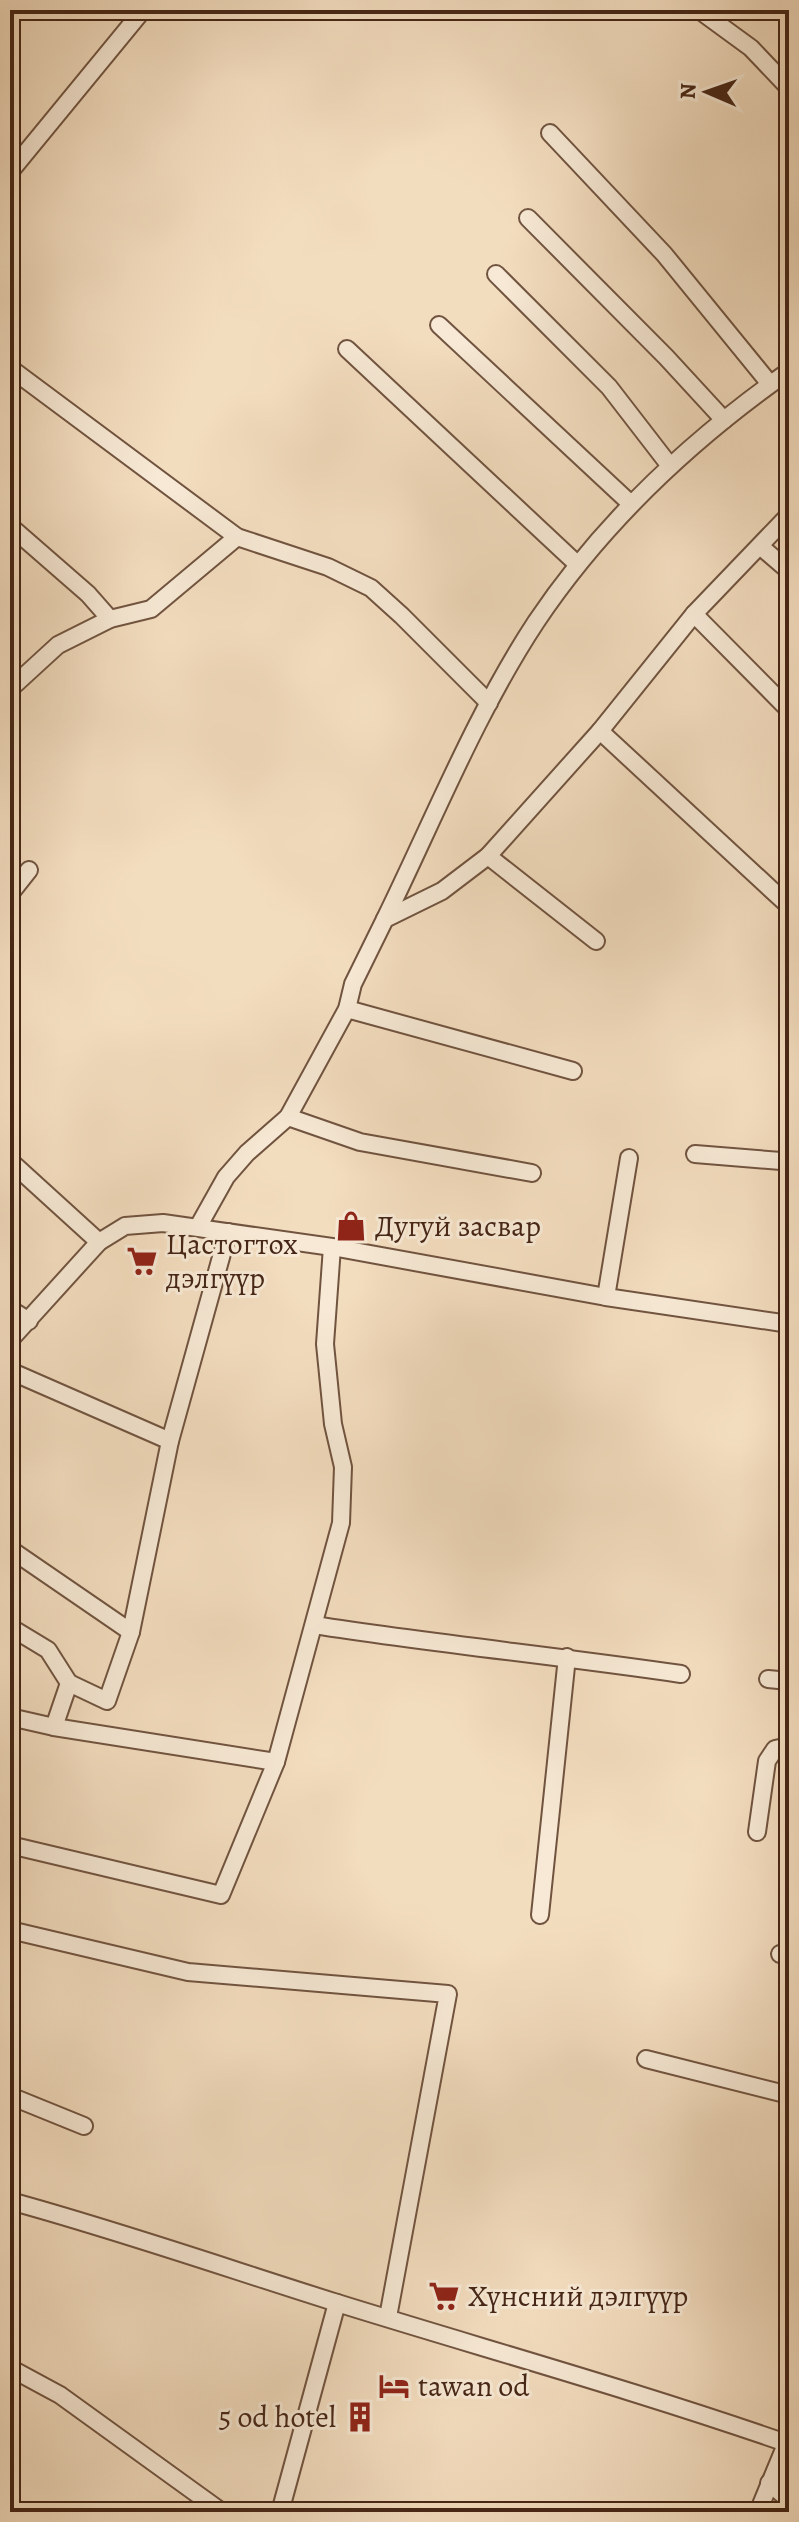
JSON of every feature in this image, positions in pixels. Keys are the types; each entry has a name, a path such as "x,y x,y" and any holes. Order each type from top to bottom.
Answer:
{"street":[{"path":"10,171 143,10"},
{"path":"699,10 751,48 789,88"},
{"path":"550,133 664,254 770,384"},
{"path":"528,218 724,420"},
{"path":"496,274 609,387 670,466"},
{"path":"439,325 631,504"},
{"path":"347,349 577,564"},
{"path":"10,368 237,537 328,567 371,588 489,703"},
{"path":"198,1227 226,1177 247,1153 288,1117 347,1009 353,984 489,703 535,624 577,564 631,504 724,420 789,371"},
{"path":"385,919 442,891 488,856 600,731 694,614 789,515"},
{"path":"10,526 88,594 110,619"},
{"path":"13,680 58,645 110,619 151,609 237,537"},
{"path":"760,546 789,571"},
{"path":"694,614 789,710"},
{"path":"600,731 789,906"},
{"path":"488,856 596,941"},
{"path":"10,894 29,870"},
{"path":"347,1009 573,1071"},
{"path":"288,1117 360,1142 532,1173"},
{"path":"695,1154 781,1161 789,1166"},
{"path":"606,1297 629,1158"},
{"path":"10,1161 99,1242"},
{"path":"10,1340 99,1242 125,1226 142,1223 198,1227 332,1247 606,1297 789,1324"},
{"path":"10,1627 48,1650 69,1683 107,1701 131,1632 170,1441 228,1232"},
{"path":"10,1845 221,1895 276,1762 341,1523 343,1467 333,1424 325,1344 332,1247"},
{"path":"10,1309 29,1321"},
{"path":"10,1371 170,1441"},
{"path":"10,1549 131,1632"},
{"path":"314,1625 681,1674"},
{"path":"540,1915 567,1657"},
{"path":"768,1679 789,1681"},
{"path":"54,1727 69,1683"},
{"path":"10,1717 54,1727 276,1762"},
{"path":"757,1832 767,1761 775,1749 789,1746"},
{"path":"10,1930 188,1972 448,1994 388,2317"},
{"path":"646,2059 789,2095"},
{"path":"10,2096 84,2126"},
{"path":"10,2201 105,2227 544,2368 788,2440 758,2512"},
{"path":"280,2512 337,2303"},
{"path":"10,2368 60,2395 222,2512"},
{"path":"769,2483 789,2500"}],"place":[{"name":"Дугуй засвар","path":"351,1226"},
{"name":"Цастогтох дэлгүүр","path":"142,1261"},
{"name":"Хүнсний дэлгүүр","path":"444,2296"},
{"name":"tawan od","path":"394,2386"},
{"name":"5 od hotel","path":"360,2417"}]}
